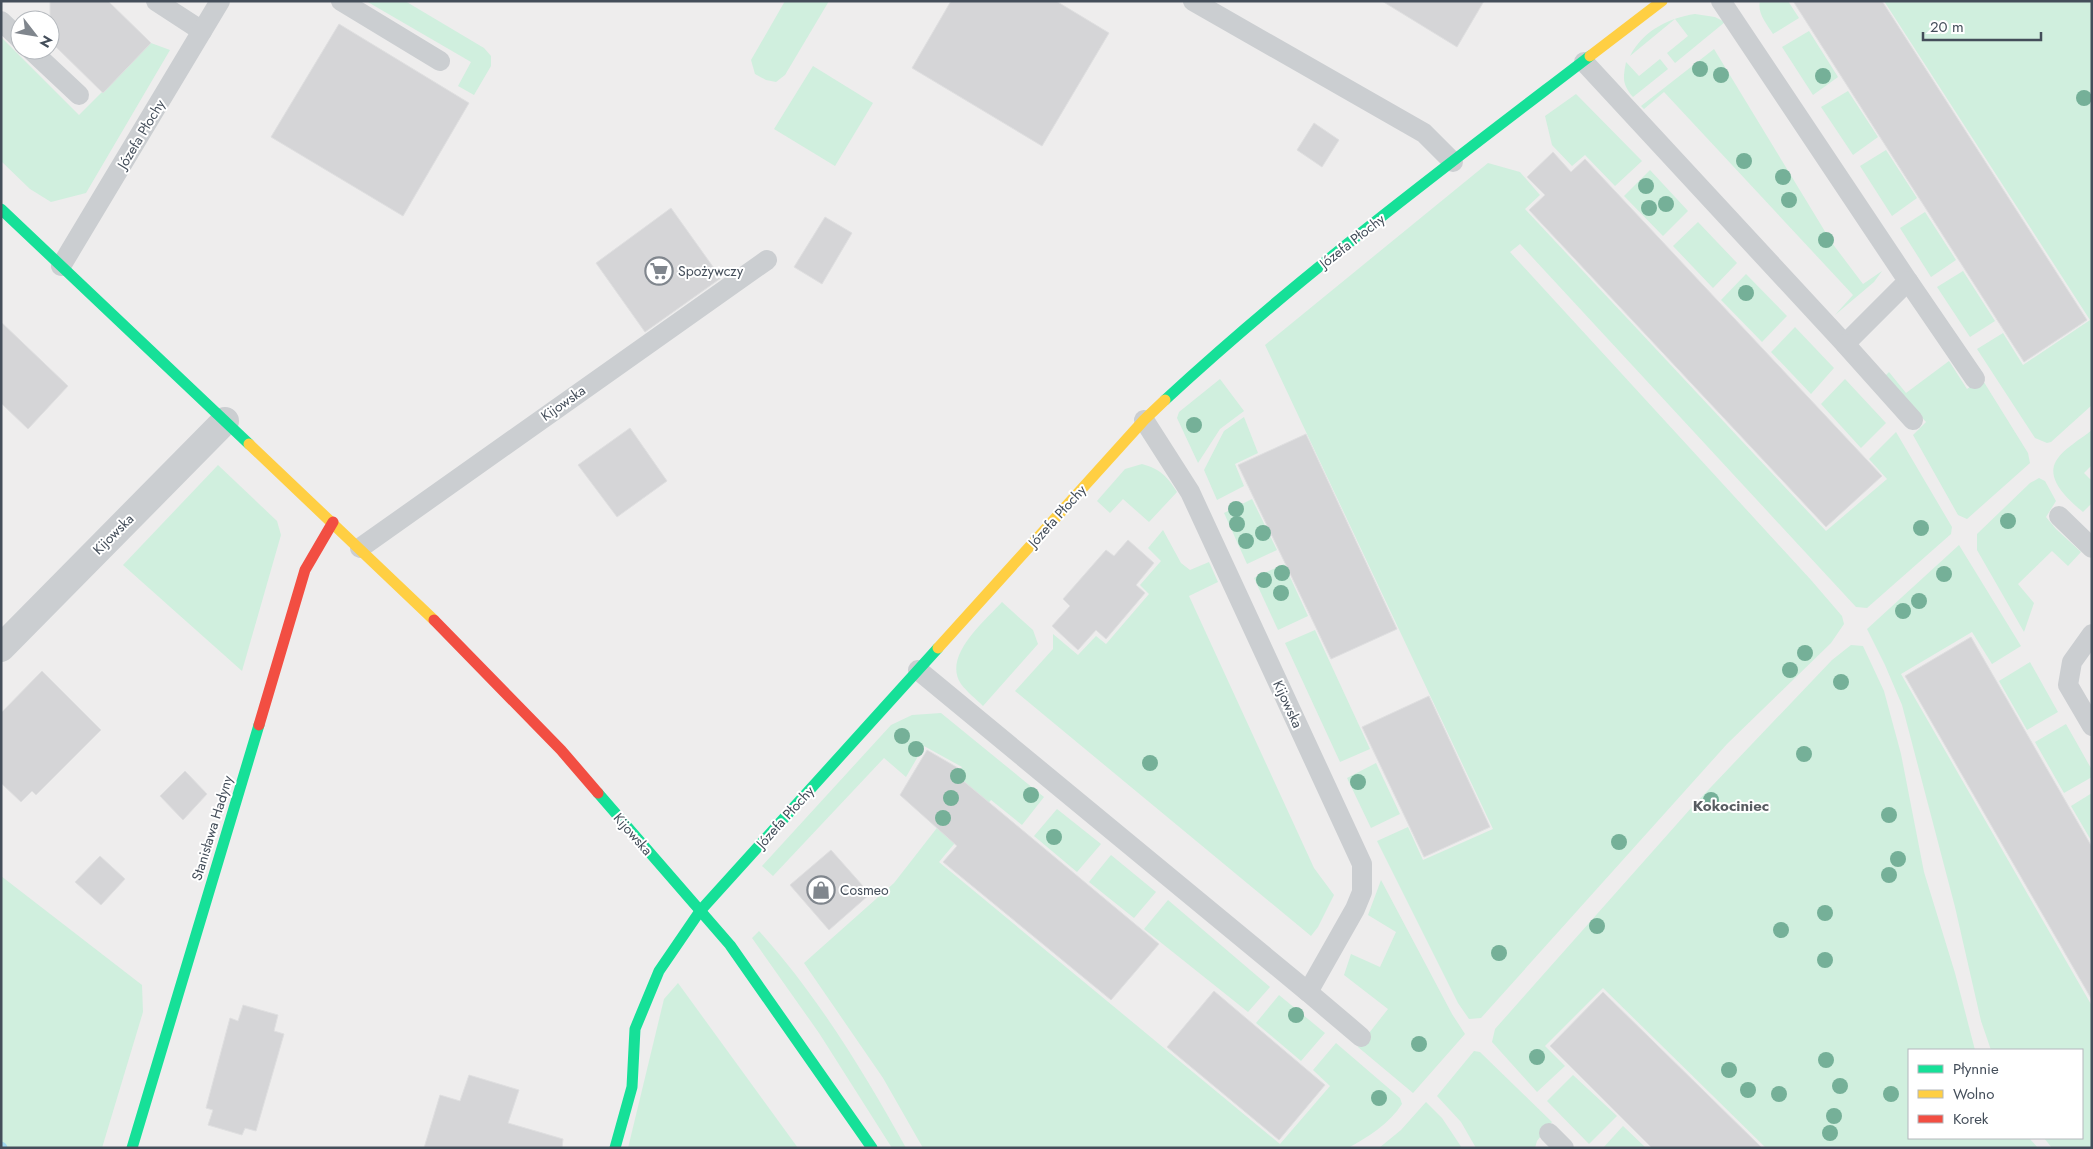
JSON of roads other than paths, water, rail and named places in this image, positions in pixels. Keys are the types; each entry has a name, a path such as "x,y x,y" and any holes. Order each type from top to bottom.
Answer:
{"street":[{"name":"Józefa Płochy","path":"615,1148 632,1087 635,1029 659,971 700,912 1144,420 1190,376 1318,267 1662,1"},
{"name":"Kijowska","path":"1,209 414,598 561,750 730,945 872,1148"},
{"name":"Kijowska","path":"1,648 225,420"},
{"name":"Stanisława Hadyny","path":"132,1148 304,570 333,522"}],"lane":[{"path":"156,1 202,31"},
{"name":"Józefa Płochy","path":"61,266 220,1"},
{"path":"341,1 440,61"},
{"path":"1193,1 1424,133 1453,162"},
{"path":"1721,1 1975,379"},
{"path":"43,60 80,95"},
{"path":"1584,62 1914,420"},
{"name":"Kijowska","path":"360,548 767,260"},
{"path":"1845,344 1908,281"},
{"name":"Kijowska","path":"1144,420 1190,492 1362,864 1362,892 1355,909 1308,992"},
{"path":"2059,516 2092,548"},
{"path":"2092,634 2072,662 2068,685 2092,726"},
{"path":"918,670 1361,1037"},
{"path":"1549,1133 1564,1148"}],"place":[{"name":"Spożywczy","path":"659,271"},
{"name":"Cosmeo","path":"821,890"}],"district":[{"name":"Kokociniec","path":"1731,806"}]}
